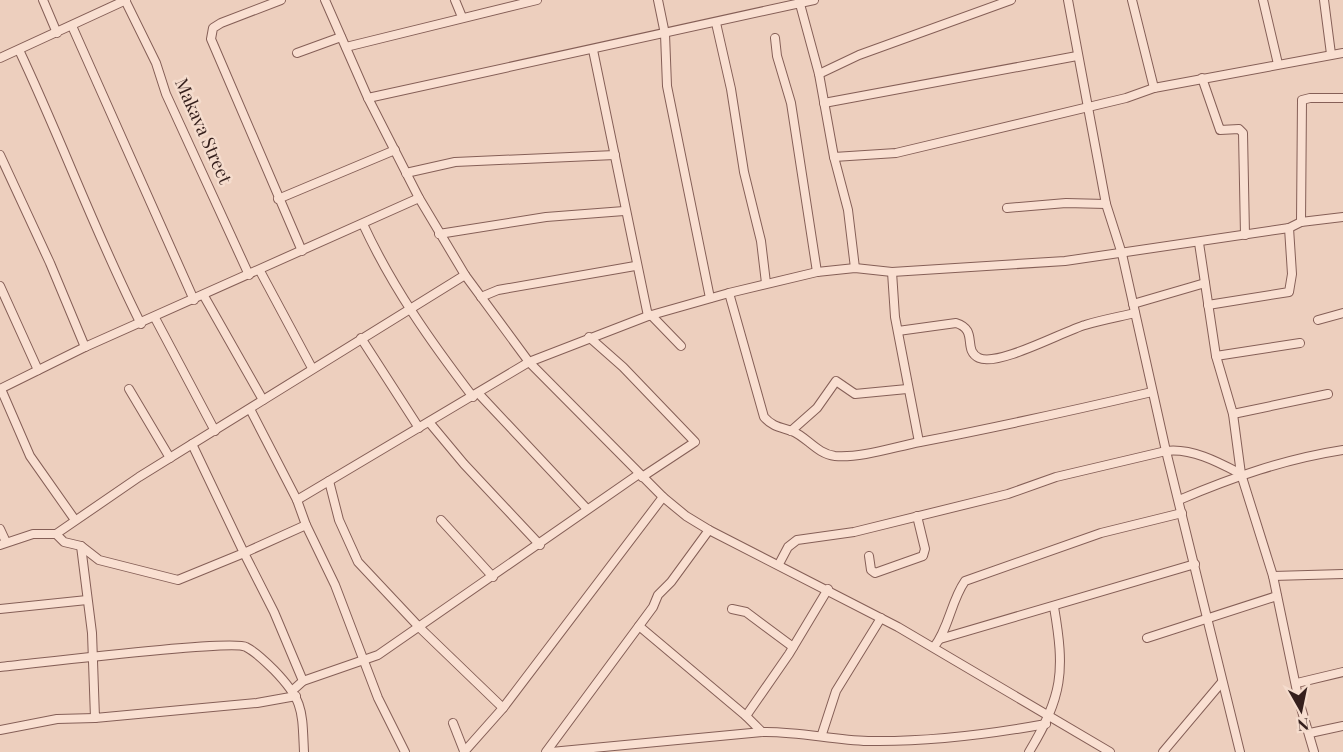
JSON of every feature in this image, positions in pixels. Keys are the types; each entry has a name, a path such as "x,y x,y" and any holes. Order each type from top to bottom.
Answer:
{"street":[{"path":"43,0 57,33"},
{"path":"0,46 2,57 72,26 107,4 125,0"},
{"name":"Makava Street","path":"125,0 156,63 166,94 249,275"},
{"path":"281,0 221,23 213,28 211,39 302,251"},
{"path":"325,0 368,98 406,173 439,234 465,275 529,363 640,475 686,516 934,647 1048,720 1106,751"},
{"path":"455,0 462,17"},
{"path":"346,47 537,0"},
{"path":"658,0 665,34 667,86 710,298"},
{"path":"368,98 814,0"},
{"path":"819,74 859,55 1011,0"},
{"path":"1068,0 1106,204 1122,254 1166,452 1240,752"},
{"path":"1132,0 1154,88"},
{"path":"1263,0 1278,64"},
{"path":"1324,0 1331,54"},
{"path":"800,4 819,74 834,157 848,210 855,268"},
{"path":"716,22 731,89 744,172 761,241 766,283"},
{"path":"72,26 194,300"},
{"path":"297,53 341,37"},
{"path":"775,38 777,56 791,103 817,272"},
{"path":"19,50 58,132 76,183 141,324"},
{"path":"593,50 615,154 635,267 649,316 681,346"},
{"path":"834,157 896,153 1154,88 1343,53"},
{"path":"824,104 1077,56"},
{"path":"1202,78 1220,130 1239,129 1243,133 1245,235"},
{"path":"1301,222 1302,100 1343,98"},
{"path":"278,199 395,150"},
{"path":"406,173 434,164 455,162 615,154"},
{"path":"0,155 50,263 85,347"},
{"path":"75,520 30,456 1,389 85,347 155,318 419,198"},
{"path":"1007,208 1066,203 1106,204"},
{"path":"439,234 546,217 624,212"},
{"path":"297,500 529,363 589,337 729,292 817,272 855,268 892,272 1065,261 1199,243 1288,228 1301,222 1343,217"},
{"path":"363,224 381,262 423,332 476,396 587,509"},
{"path":"1208,305 1289,292 1292,274 1288,228"},
{"path":"1199,243 1216,356 1233,414 1241,474 1273,576 1299,701 1314,752"},
{"path":"481,297 498,290 635,267"},
{"path":"260,271 312,368"},
{"path":"892,272 907,389 919,442"},
{"path":"0,529 3,543 33,534 56,534 312,368 465,275"},
{"path":"898,331 956,323 964,326 968,331 972,351 979,358 986,360 1023,351 1084,325 1205,283"},
{"path":"0,286 39,370"},
{"path":"729,292 764,417 780,430 791,431 826,454 837,456 919,442 1033,420 1152,392"},
{"path":"204,296 262,400"},
{"path":"1318,320 1343,313"},
{"path":"155,318 215,431"},
{"path":"0,730 57,719 95,718 257,703 295,693 303,681 378,655 540,545 587,509 695,442 623,367 589,337"},
{"path":"361,338 419,428"},
{"path":"1216,356 1300,343"},
{"path":"791,431 817,408 836,381 855,394 907,389"},
{"path":"129,389 170,458"},
{"path":"1233,414 1328,394"},
{"path":"250,410 297,500 306,525 335,585 363,660 405,752"},
{"path":"429,422 464,464 540,545"},
{"path":"192,444 274,612 303,681"},
{"path":"1179,500 1241,474 1301,456 1343,450"},
{"path":"779,564 788,547 797,540 854,532 1008,494 1056,477 1166,452 1192,453 1241,474"},
{"path":"328,482 339,520 358,562 420,628 503,708"},
{"path":"453,723 464,751 503,708 546,647 663,497"},
{"path":"934,647 940,639 958,590 965,581 1101,533 1182,513"},
{"path":"869,556 871,570 875,573 923,556 925,549 917,516"},
{"path":"441,520 493,577"},
{"path":"56,534 64,542 81,546 99,560 178,580 306,525"},
{"path":"546,752 639,626 658,595 671,582 710,530"},
{"path":"81,546 93,658 95,718"},
{"path":"940,639 1194,564"},
{"path":"1273,576 1343,574"},
{"path":"746,716 794,647 828,589"},
{"path":"1147,638 1277,596"},
{"path":"0,609 87,600"},
{"path":"1029,752 1048,720 1062,672 1062,652 1054,607"},
{"path":"732,609 746,612 794,647"},
{"path":"822,734 836,691 880,618"},
{"path":"639,626 762,732"},
{"path":"0,667 244,645 266,663 295,693 302,713 304,752"},
{"path":"1297,683 1343,672"},
{"path":"1163,752 1222,682"},
{"path":"551,752 762,732 790,731 867,741 997,733 1048,720"},
{"path":"1310,733 1343,726"}]}
